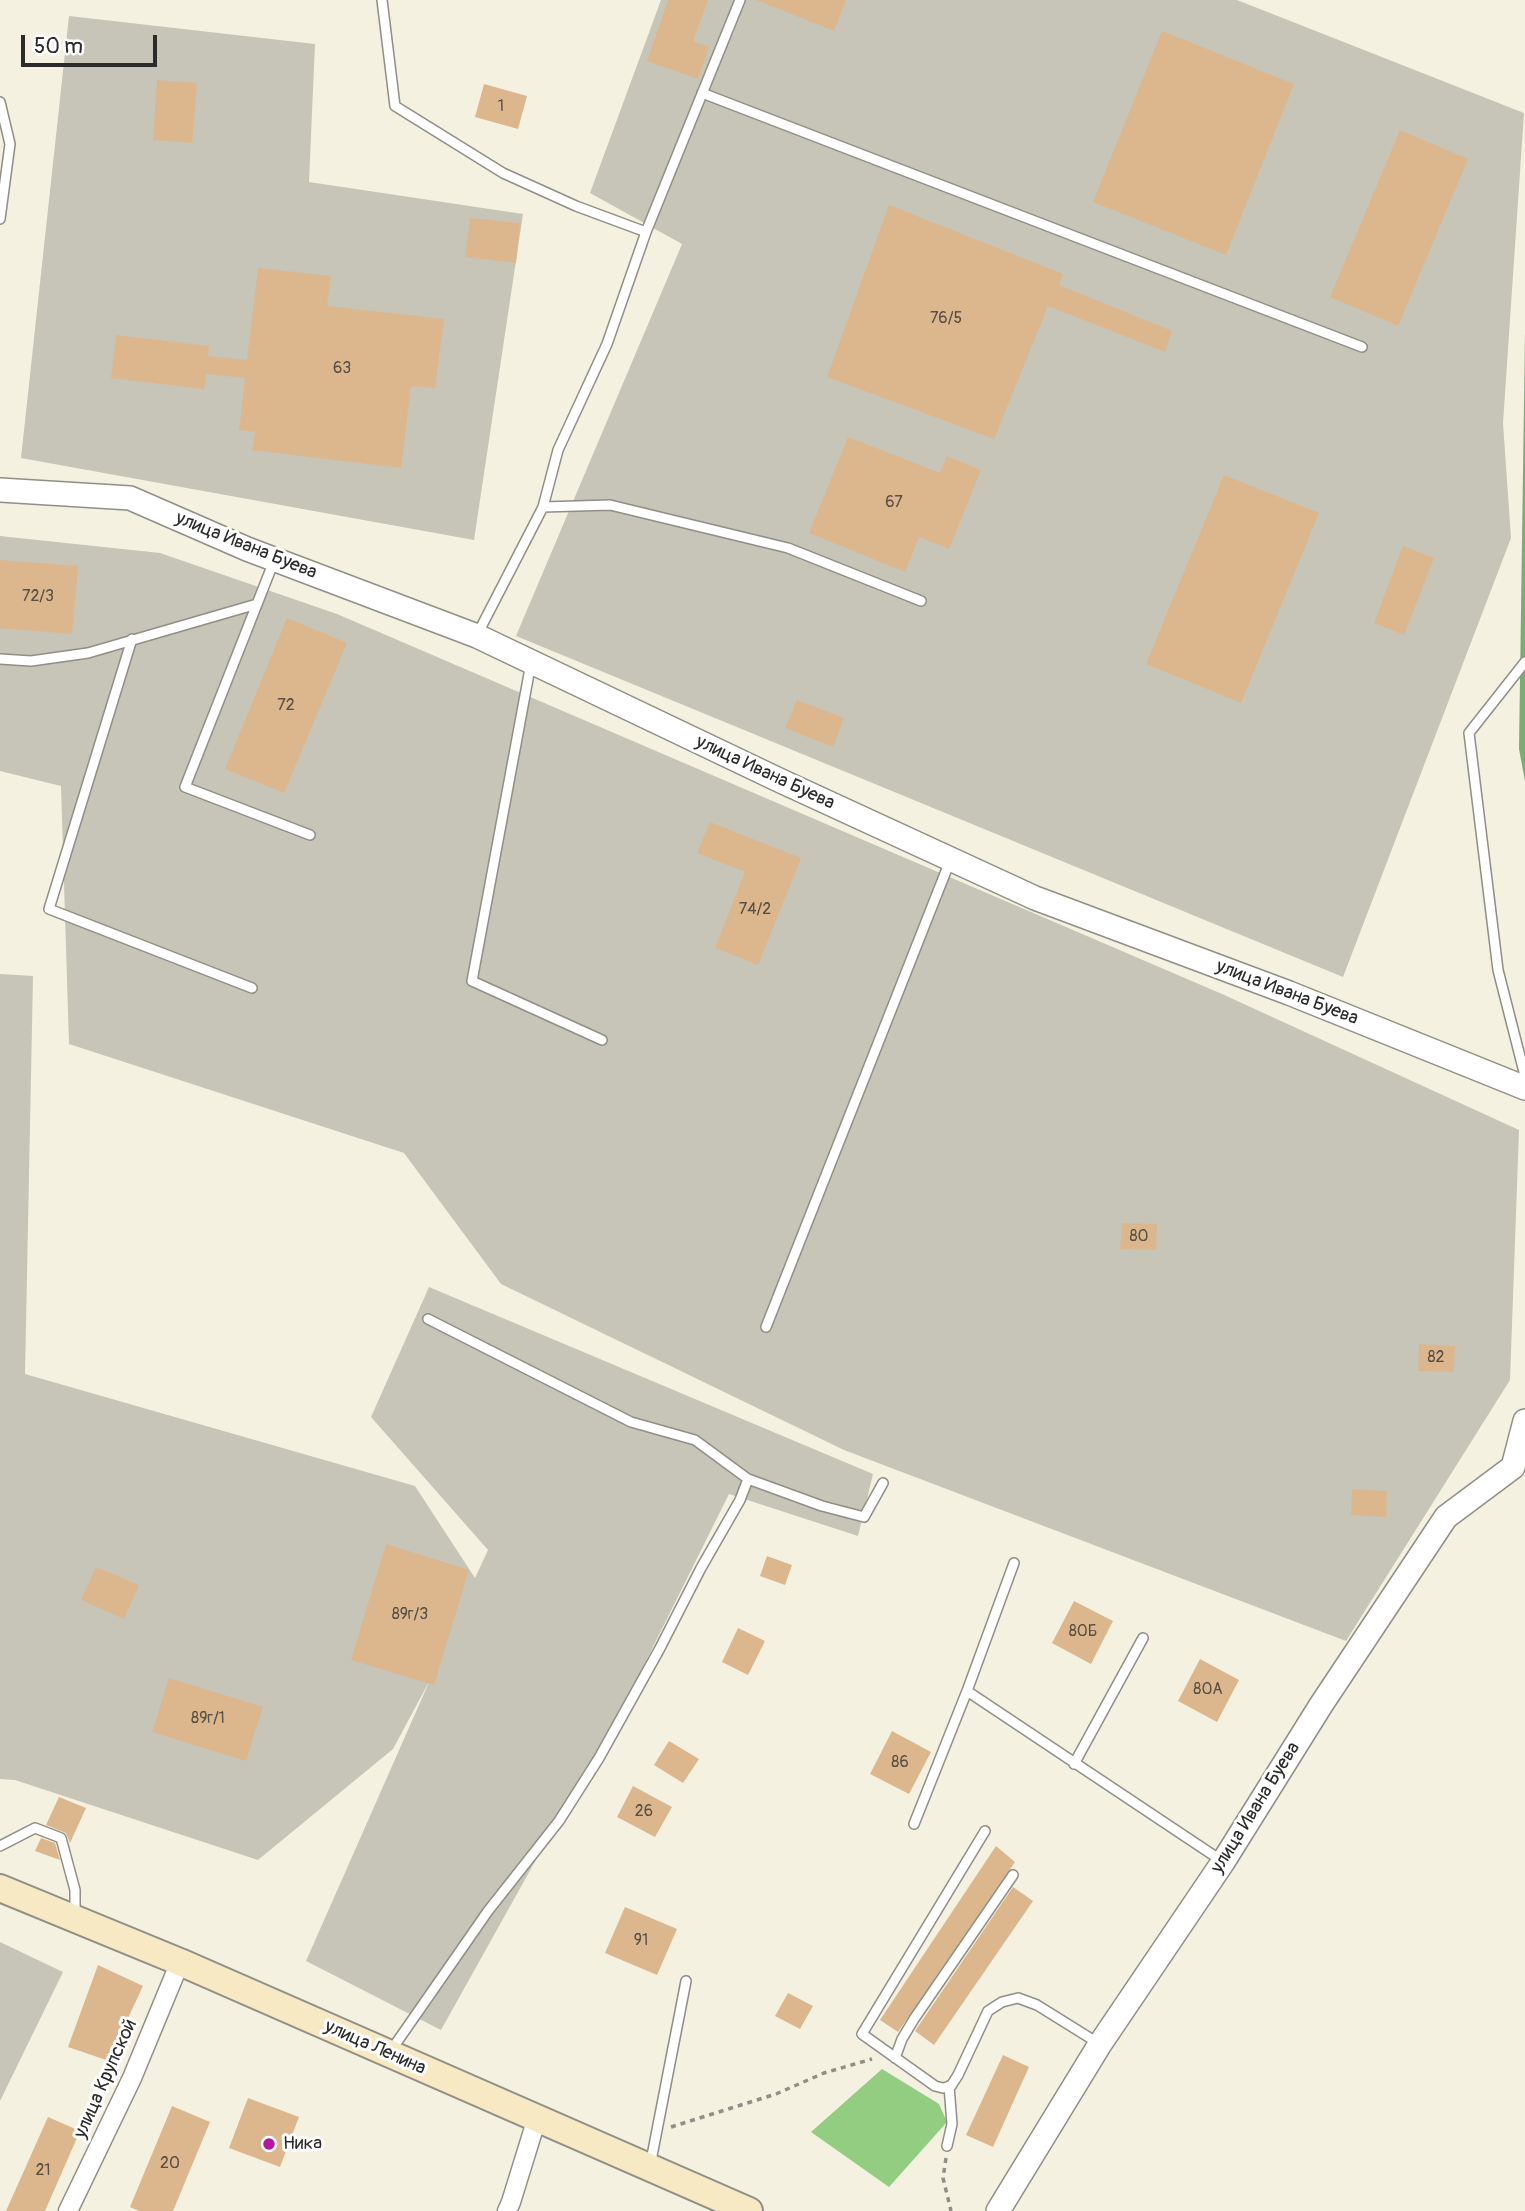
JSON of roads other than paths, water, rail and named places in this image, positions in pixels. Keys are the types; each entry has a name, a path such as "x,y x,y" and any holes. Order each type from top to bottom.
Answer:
{"main road":[{"name":"улица Ленина","path":"0,1888 180,1962 748,2211"}],"street":[{"name":"улица Ивана Буева","path":"0,490 130,498 275,559 477,636 1035,898 1289,993 1525,1088"},
{"name":"улица Ивана Буева","path":"998,2211 1100,2044 1223,1862 1321,1705 1446,1517 1519,1470 1525,1421"},
{"name":"улица Крупской","path":"68,2211 132,2078 180,1962"},
{"path":"507,2211 537,2118"}],"lane":[{"path":"382,0 395,106 503,173 576,206 646,232"},
{"path":"477,636 542,507 558,450 607,344 646,232 740,0"},
{"path":"702,93 1362,347"},
{"path":"0,102 10,144 0,219"},
{"path":"542,507 610,505 788,548 920,601"},
{"path":"275,559 185,786 310,835"},
{"path":"0,659 31,661 88,653 257,604"},
{"path":"132,639 49,909 253,988"},
{"path":"531,662 472,981 602,1040"},
{"path":"1525,662 1469,733 1498,970 1525,1076"},
{"path":"766,1327 951,859"},
{"path":"428,1319 631,1422 695,1440 748,1479 822,1506 864,1517 883,1483"},
{"path":"389,2054 488,1911 566,1811 659,1650 740,1500 748,1479"},
{"path":"914,1824 1014,1563"},
{"path":"1074,1763 1143,1638"},
{"path":"967,1691 1223,1862"},
{"path":"0,1846 35,1828 61,1838 75,1890 75,1919"},
{"path":"985,1831 862,2034 935,2086 943,2088 949,2086 958,2075 988,2011 1002,2002 1018,1998 1037,2005 1100,2044"},
{"path":"892,2055 1013,1875"},
{"path":"649,2168 686,1981"},
{"path":"947,2146 952,2124 949,2086"}],"place":[{"name":"Ника","path":"269,2144"}]}
